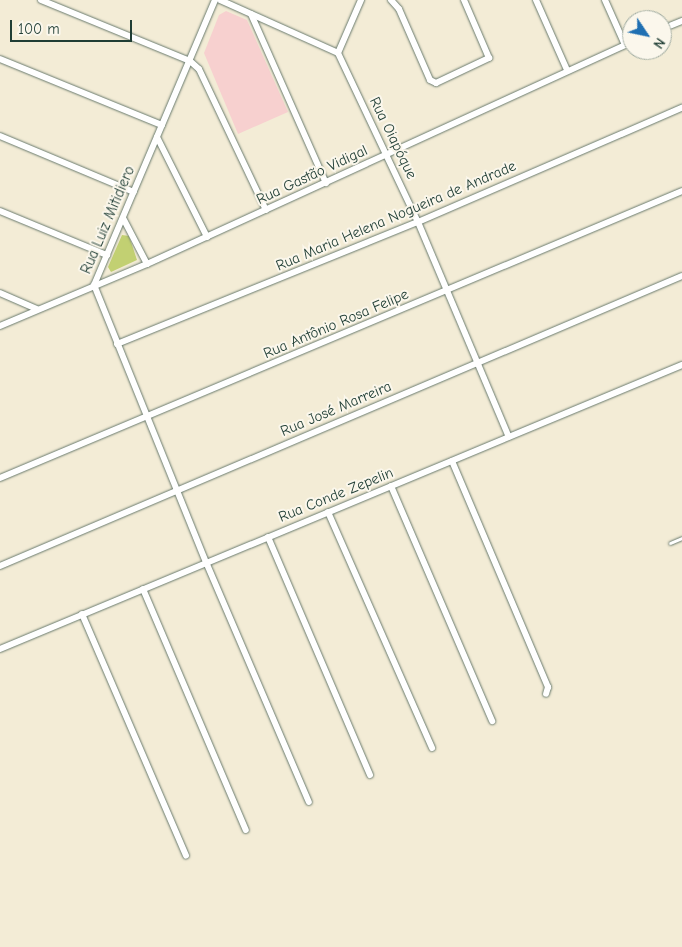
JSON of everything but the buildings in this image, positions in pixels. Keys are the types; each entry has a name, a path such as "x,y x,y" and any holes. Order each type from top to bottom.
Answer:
{"street":[{"path":"41,0 190,61 204,74 266,210"},
{"name":"Rua Luiz Mitidiero","path":"215,0 94,285 206,562 309,802"},
{"path":"220,0 338,53 361,0"},
{"path":"391,0 399,10 430,80 436,83 489,58 464,0"},
{"path":"536,0 567,70"},
{"path":"605,0 622,40"},
{"path":"251,14 326,183"},
{"name":"Rua Gastão Vidigal","path":"0,326 207,237 622,46"},
{"name":"Rua Oiapóque","path":"338,53 388,153 479,362 509,437"},
{"path":"0,59 162,125"},
{"name":"Rua Maria Helena Nogueira de Andrade","path":"118,344 418,222 682,108"},
{"path":"0,136 134,192"},
{"path":"157,137 207,237"},
{"name":"Rua Antônio Rosa Felipe","path":"0,478 682,191"},
{"path":"0,211 107,255"},
{"path":"123,218 147,264"},
{"name":"Rua José Marreira","path":"0,566 682,276"},
{"path":"0,293 37,309"},
{"name":"Rua Conde Zepelin","path":"0,649 682,365"},
{"path":"452,461 548,688 546,694"},
{"path":"391,486 492,721"},
{"path":"328,512 432,748"},
{"path":"268,537 370,775"},
{"path":"143,589 246,830"},
{"path":"82,614 186,856"}],"lane":[{"path":"670,543 682,538"}],"shaded area":[{"path":"226,11 247,20 288,112 238,134 204,53 219,15"}],"green space":[{"path":"122,235 129,236 137,260 111,272 108,267"}]}
